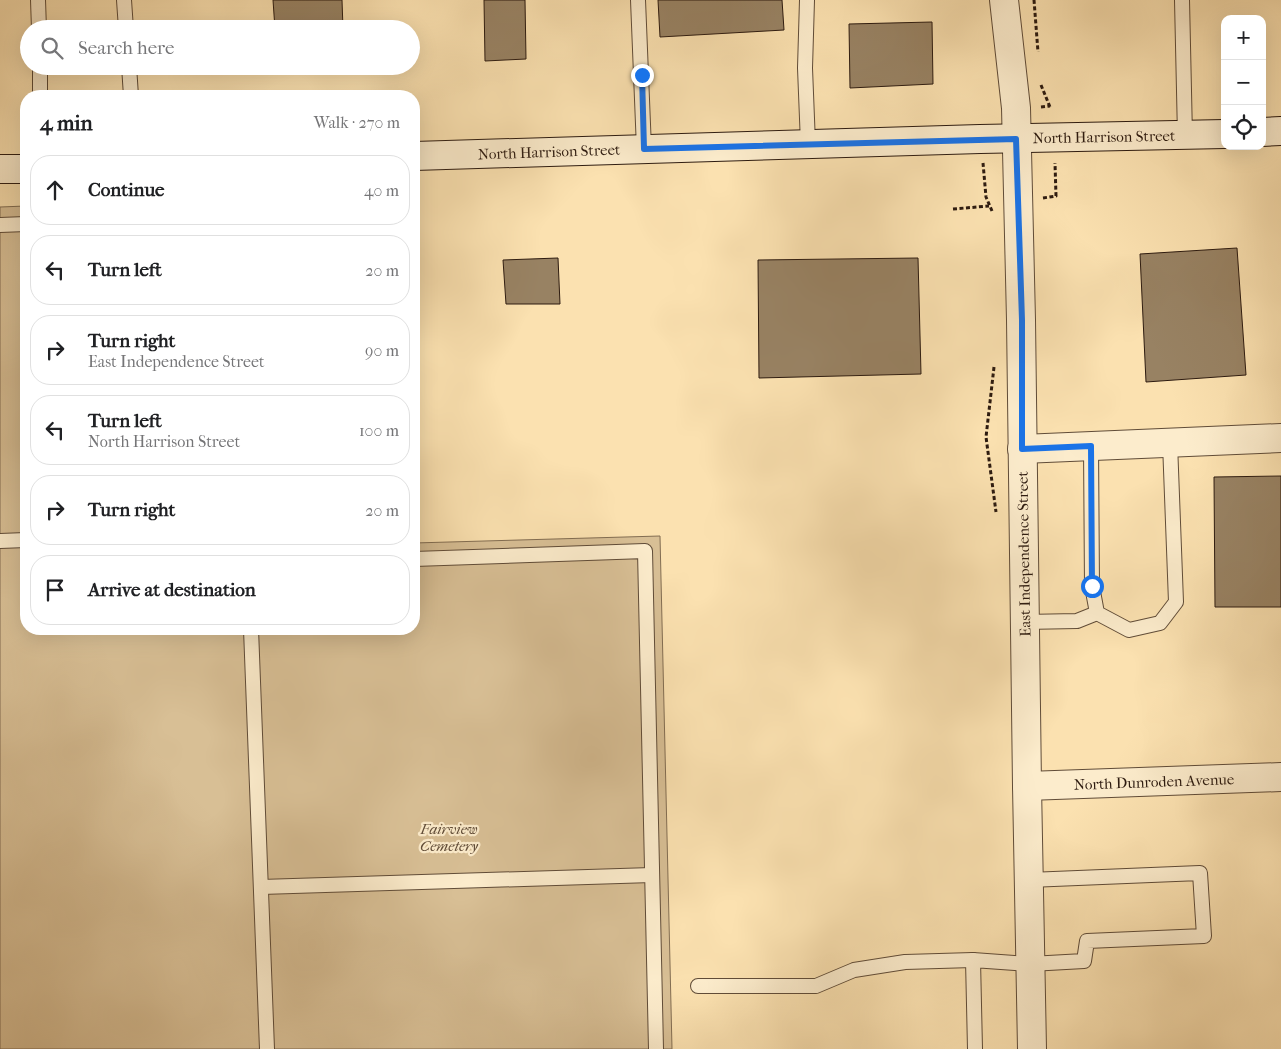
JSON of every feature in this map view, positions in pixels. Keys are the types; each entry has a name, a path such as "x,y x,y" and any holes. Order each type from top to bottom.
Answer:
{"street":[{"name":"East Independence Street","path":"1004,0 1016,108 1022,320 1026,786 1032,1049"},
{"path":"1266,132 1281,131"},
{"name":"North Harrison Street","path":"420,156 1221,134"},
{"path":"0,169 20,168"},
{"path":"1022,449 1281,438"},
{"name":"North Dunroden Avenue","path":"1026,786 1281,778"}],"lane":[{"path":"38,0 38,20"},
{"path":"124,0 125,20"},
{"path":"638,0 644,149"},
{"path":"806,0 805,68 808,144"},
{"path":"1182,0 1185,136"},
{"path":"40,75 40,90"},
{"path":"130,75 131,90"},
{"path":"0,224 20,224"},
{"path":"1024,622 1077,621 1097,613 1129,630 1160,622 1176,602 1170,443"},
{"path":"1091,446 1092,586 1097,613"},
{"path":"0,541 20,540"},
{"path":"420,559 645,551 656,1049"},
{"path":"251,635 267,1049"},
{"path":"698,986 816,986 854,970 905,962 974,960 1030,964 1084,961 1087,941 1204,936 1200,873 1029,880"},
{"path":"261,887 652,875"},
{"path":"974,960 975,1049"}],"green space":[{"name":"Fairview Cemetery","path":"20,206 20,635 420,635 420,543 660,536 672,1049 0,1049 0,207"}],"building":[{"path":"273,0 342,0 343,20 274,20"},
{"path":"484,0 525,0 526,59 485,61"},
{"path":"658,0 782,0 784,30 660,37"},
{"path":"932,22 933,84 850,88 849,24"},
{"path":"1237,248 1246,375 1146,382 1140,254"},
{"path":"558,258 560,304 506,304 503,260"},
{"path":"918,258 921,374 759,378 758,260"},
{"path":"1281,476 1281,607 1215,607 1214,477"}],"route":[{"path":"642,75 644,149 1016,139 1022,320 1022,449 1091,446 1092,586"}]}
